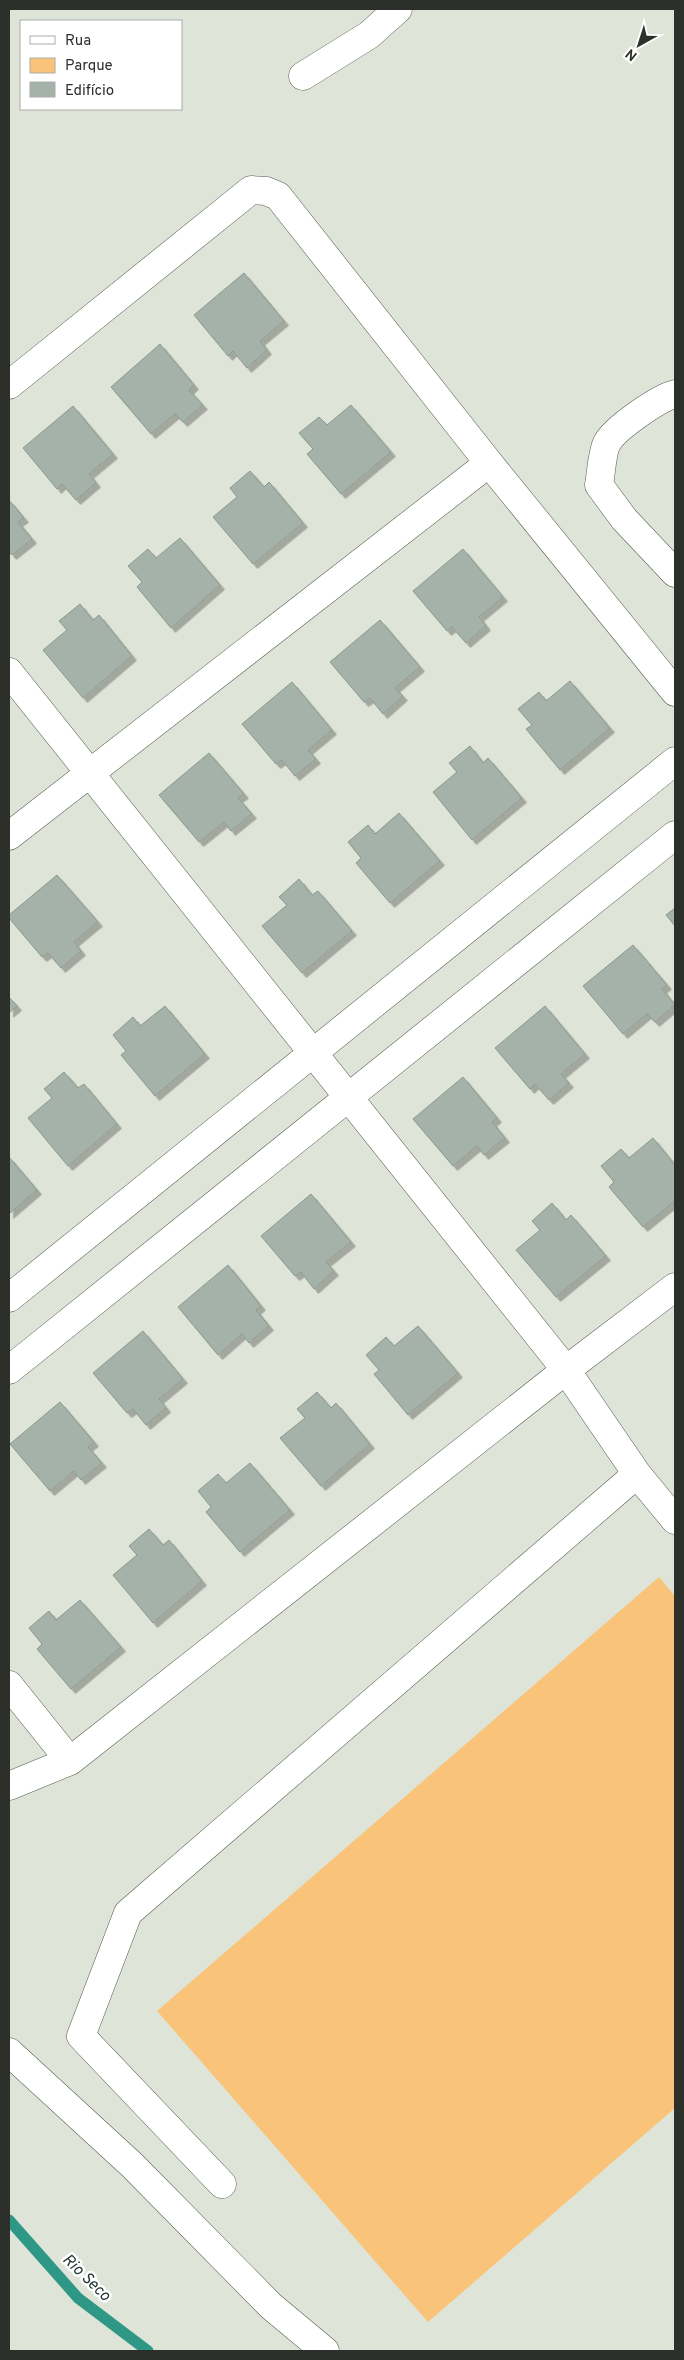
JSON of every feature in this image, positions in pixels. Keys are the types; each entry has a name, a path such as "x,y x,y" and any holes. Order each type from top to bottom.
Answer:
{"street":[{"path":"303,76 369,35 398,9"},
{"path":"9,385 251,190 266,191 278,196 489,463 675,692"},
{"path":"675,394 666,396 632,419 607,443 599,486 624,519 675,573"},
{"path":"9,836 88,772 489,463"},
{"path":"9,672 566,1370 637,1474 675,1520"},
{"path":"9,1298 675,761"},
{"path":"9,1370 675,835"},
{"path":"9,1786 70,1761 566,1370 675,1287"},
{"path":"222,2184 81,2036 128,1913 637,1474"},
{"path":"9,1685 70,1761"},
{"path":"9,2052 132,2164 271,2306 325,2351"}],"green space":[{"path":"659,1577 675,1596 675,2108 428,2322 157,2011"}],"building":[{"path":"244,273 284,321 260,341 267,350 247,368 233,351 228,356 194,315"},
{"path":"160,344 194,385 189,390 203,405 183,422 175,414 151,434 111,387"},
{"path":"351,405 391,452 341,494 307,454 313,449 299,433 319,417 327,425"},
{"path":"73,406 113,454 89,474 96,483 76,500 62,484 57,489 23,448"},
{"path":"250,471 264,487 269,482 303,523 253,564 213,517 237,497 230,488"},
{"path":"9,500 24,518 18,522 32,539 12,555 9,552"},
{"path":"180,538 220,585 171,628 137,587 142,582 128,566 148,549 156,558"},
{"path":"463,549 503,597 479,617 486,626 466,643 452,627 447,631 413,591"},
{"path":"80,604 93,620 99,615 132,656 83,698 43,650 67,630 59,621"},
{"path":"380,620 420,667 395,688 403,696 383,714 370,698 364,702 330,662"},
{"path":"570,681 610,728 560,770 526,729 532,725 518,709 539,692 546,701"},
{"path":"292,682 332,730 308,750 316,759 295,776 282,760 276,764 242,724"},
{"path":"470,746 483,763 488,758 522,798 472,840 433,792 457,772 449,763"},
{"path":"209,753 244,794 238,798 252,814 231,831 224,822 199,842 159,795"},
{"path":"399,813 440,861 390,903 356,863 361,858 348,842 368,825 375,834"},
{"path":"57,875 98,922 74,942 81,951 61,968 48,953 42,957 9,918 9,915"},
{"path":"299,879 312,895 318,891 352,931 302,973 262,926 287,905 279,897"},
{"path":"675,908 675,926 666,915"},
{"path":"633,945 667,985 662,989 675,1005 655,1022 647,1014 623,1034 583,986"},
{"path":"9,997 17,1006 9,1013"},
{"path":"165,1006 205,1054 155,1096 121,1055 126,1051 113,1035 133,1017 140,1026"},
{"path":"545,1006 585,1054 561,1074 569,1083 549,1100 535,1084 530,1089 495,1048"},
{"path":"64,1072 78,1088 84,1084 117,1124 68,1166 28,1118 52,1098 44,1089"},
{"path":"463,1077 497,1118 492,1122 505,1138 484,1155 477,1146 453,1166 413,1119"},
{"path":"653,1138 675,1165 675,1201 643,1227 609,1187 614,1182 601,1166 621,1149 629,1158"},
{"path":"9,1157 37,1190 9,1214"},
{"path":"311,1194 351,1242 326,1262 334,1271 314,1289 301,1272 295,1276 261,1236"},
{"path":"552,1203 566,1220 571,1215 606,1256 556,1297 516,1250 540,1230 532,1221"},
{"path":"228,1265 261,1306 256,1310 269,1326 249,1343 242,1334 218,1355 178,1307"},
{"path":"418,1326 458,1373 408,1415 374,1374 379,1370 366,1355 386,1337 394,1346"},
{"path":"143,1331 183,1379 159,1399 166,1408 146,1425 133,1409 127,1413 93,1373"},
{"path":"317,1392 331,1408 336,1403 370,1444 321,1486 280,1438 305,1418 297,1409"},
{"path":"60,1402 94,1442 88,1447 102,1463 81,1480 74,1471 50,1491 10,1444"},
{"path":"250,1463 290,1510 240,1552 206,1512 211,1507 198,1491 218,1474 226,1483"},
{"path":"149,1529 163,1545 169,1540 202,1581 153,1623 113,1575 137,1555 129,1546"},
{"path":"80,1600 121,1647 71,1689 37,1649 42,1644 29,1628 49,1611 56,1620"}],"waterway":[{"name":"Rio Seco","path":"9,2220 78,2298 148,2351"}]}
